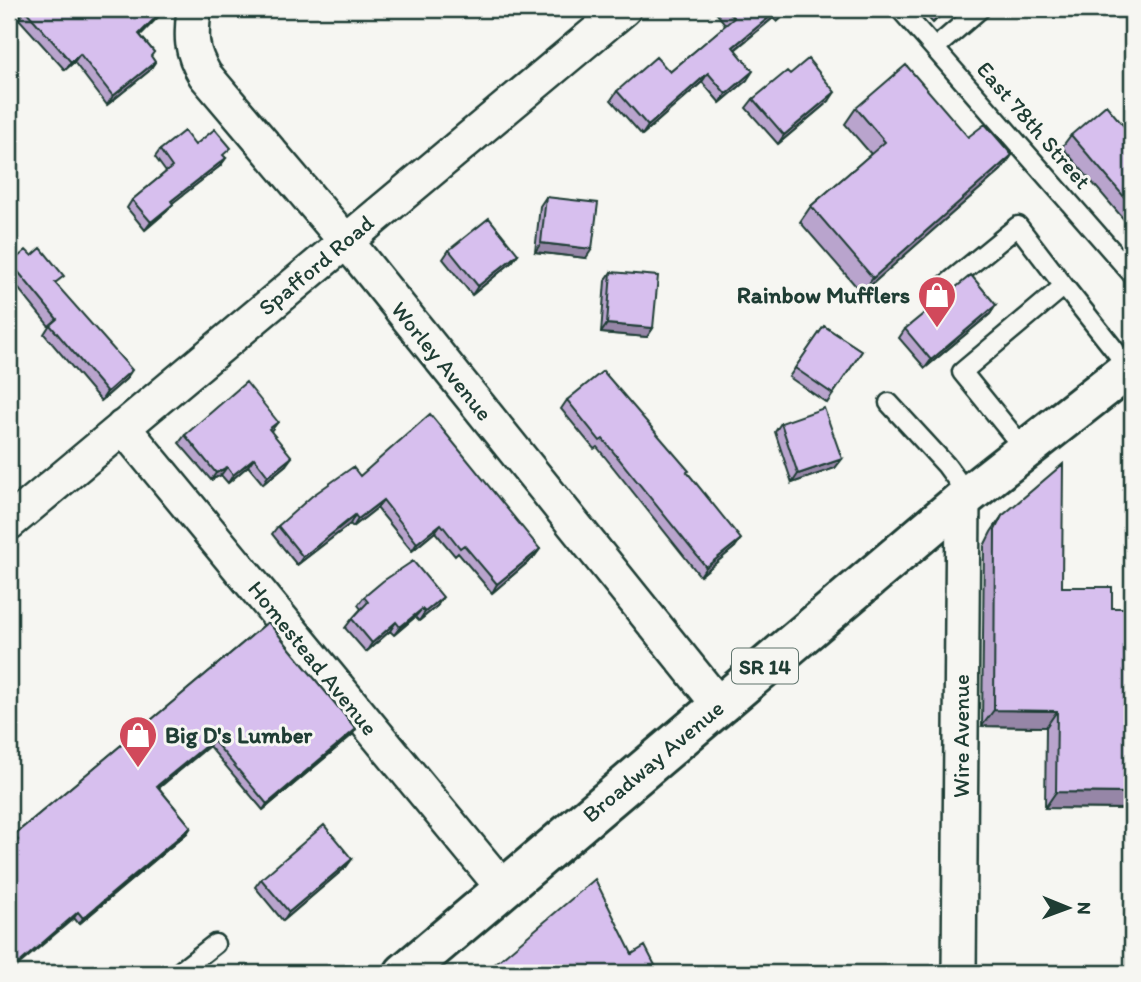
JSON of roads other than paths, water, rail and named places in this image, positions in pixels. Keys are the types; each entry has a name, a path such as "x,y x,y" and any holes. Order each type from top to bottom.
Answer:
{"main road":[{"name":"Broadway Avenue","path":"423,967 503,888 966,497 1131,367"}],"street":[{"name":"Worley Avenue","path":"194,9 191,35 194,57 205,75 345,241 719,705"},
{"name":"Spafford Road","path":"9,523 624,9"},
{"name":"Homestead Avenue","path":"123,427 503,888"},
{"name":"Wire Avenue","path":"959,973 966,497"}],"lane":[{"name":"East 78th Street","path":"900,9 1132,274"},
{"path":"934,48 980,9"},
{"path":"941,289 1018,226 1131,367"},
{"path":"1025,450 962,372 1064,286"},
{"path":"889,403 946,465 966,497"},
{"path":"178,973 215,944"}],"place":[{"name":"Rainbow Mufflers","path":"937,329"},
{"name":"Big D's Lumber","path":"138,769"}]}
